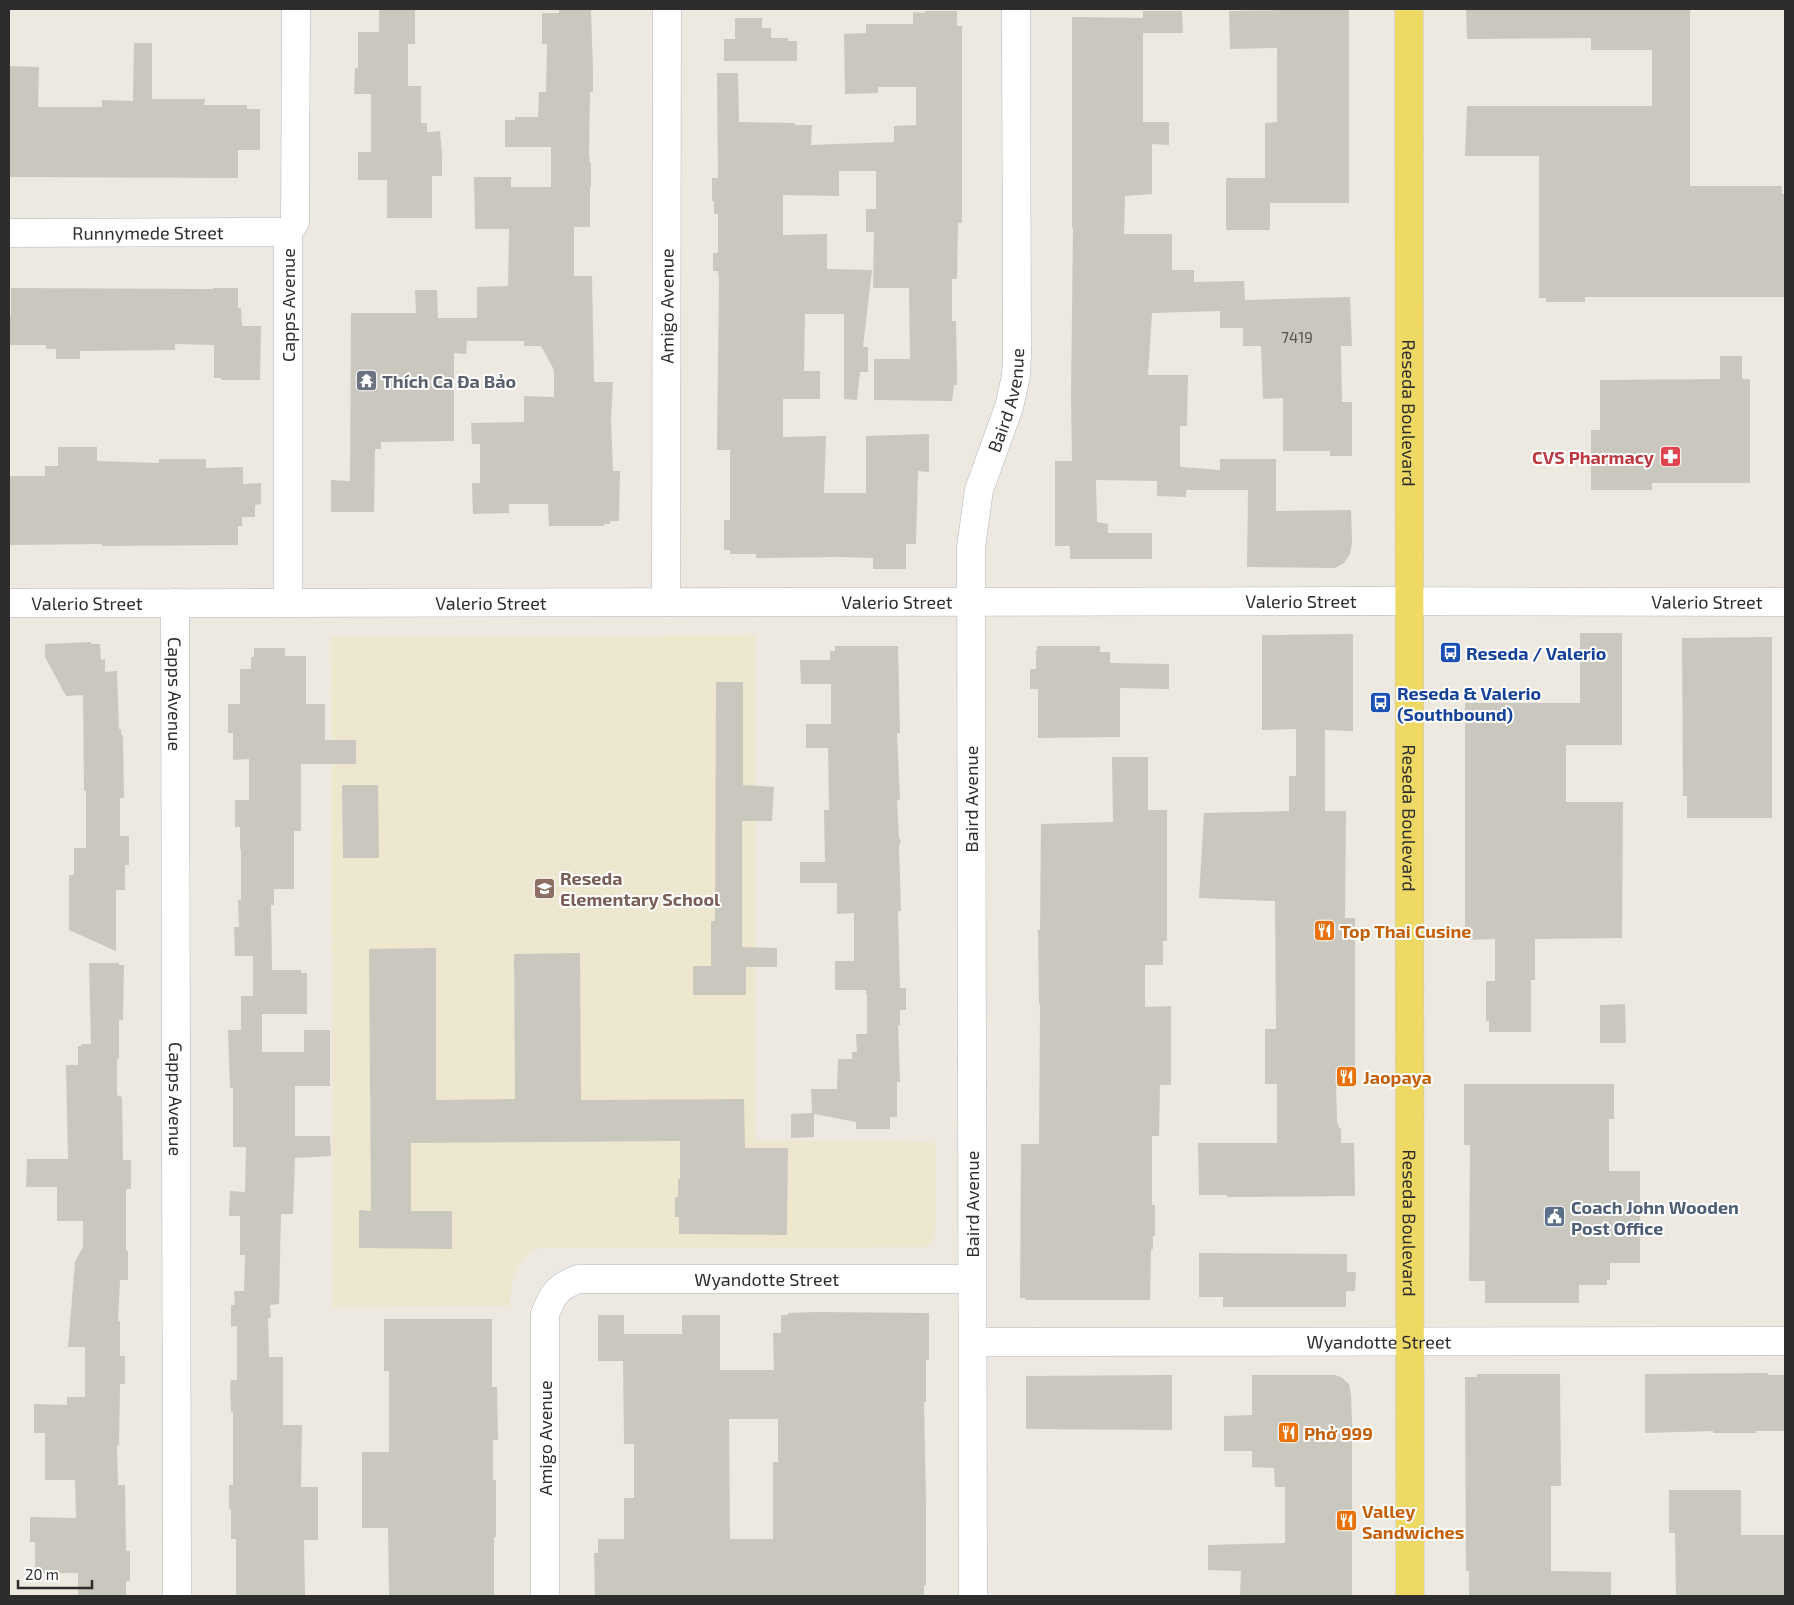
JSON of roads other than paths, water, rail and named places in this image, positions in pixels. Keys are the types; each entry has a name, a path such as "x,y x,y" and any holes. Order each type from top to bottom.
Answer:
{"main road":[{"name":"Reseda Boulevard","path":"1409,9 1408,1341 1410,1596"}],"street":[{"name":"Capps Avenue","path":"288,603 288,232 295,222 296,9"},
{"name":"Amigo Avenue","path":"666,602 667,9"},
{"name":"Baird Avenue","path":"973,1596 971,547 979,490 1009,407 1016,376 1016,9"},
{"name":"Runnymede Street","path":"9,233 288,232"},
{"name":"Valerio Street","path":"9,603 1785,602"},
{"name":"Capps Avenue","path":"175,603 177,1596"},
{"name":"Wyandotte Street","path":"563,1285 578,1279 972,1279"},
{"name":"Amigo Avenue","path":"545,1596 545,1314 552,1297 563,1285"},
{"name":"Wyandotte Street","path":"974,1342 1785,1341"}],"place":[{"name":"Thích Ca Đa Bảo","path":"366,381"},
{"name":"CVS Pharmacy","path":"1670,457"},
{"name":"Reseda / Valerio","path":"1450,653"},
{"name":"Reseda & Valerio (Southbound)","path":"1381,703"},
{"name":"Reseda Elementary School","path":"544,888"},
{"name":"Top Thai Cusine","path":"1324,931"},
{"name":"Jaopaya","path":"1347,1077"},
{"name":"Coach John Wooden Post Office","path":"1555,1217"},
{"name":"Phở 999","path":"1288,1433"},
{"name":"Valley Sandwiches","path":"1346,1521"}]}
